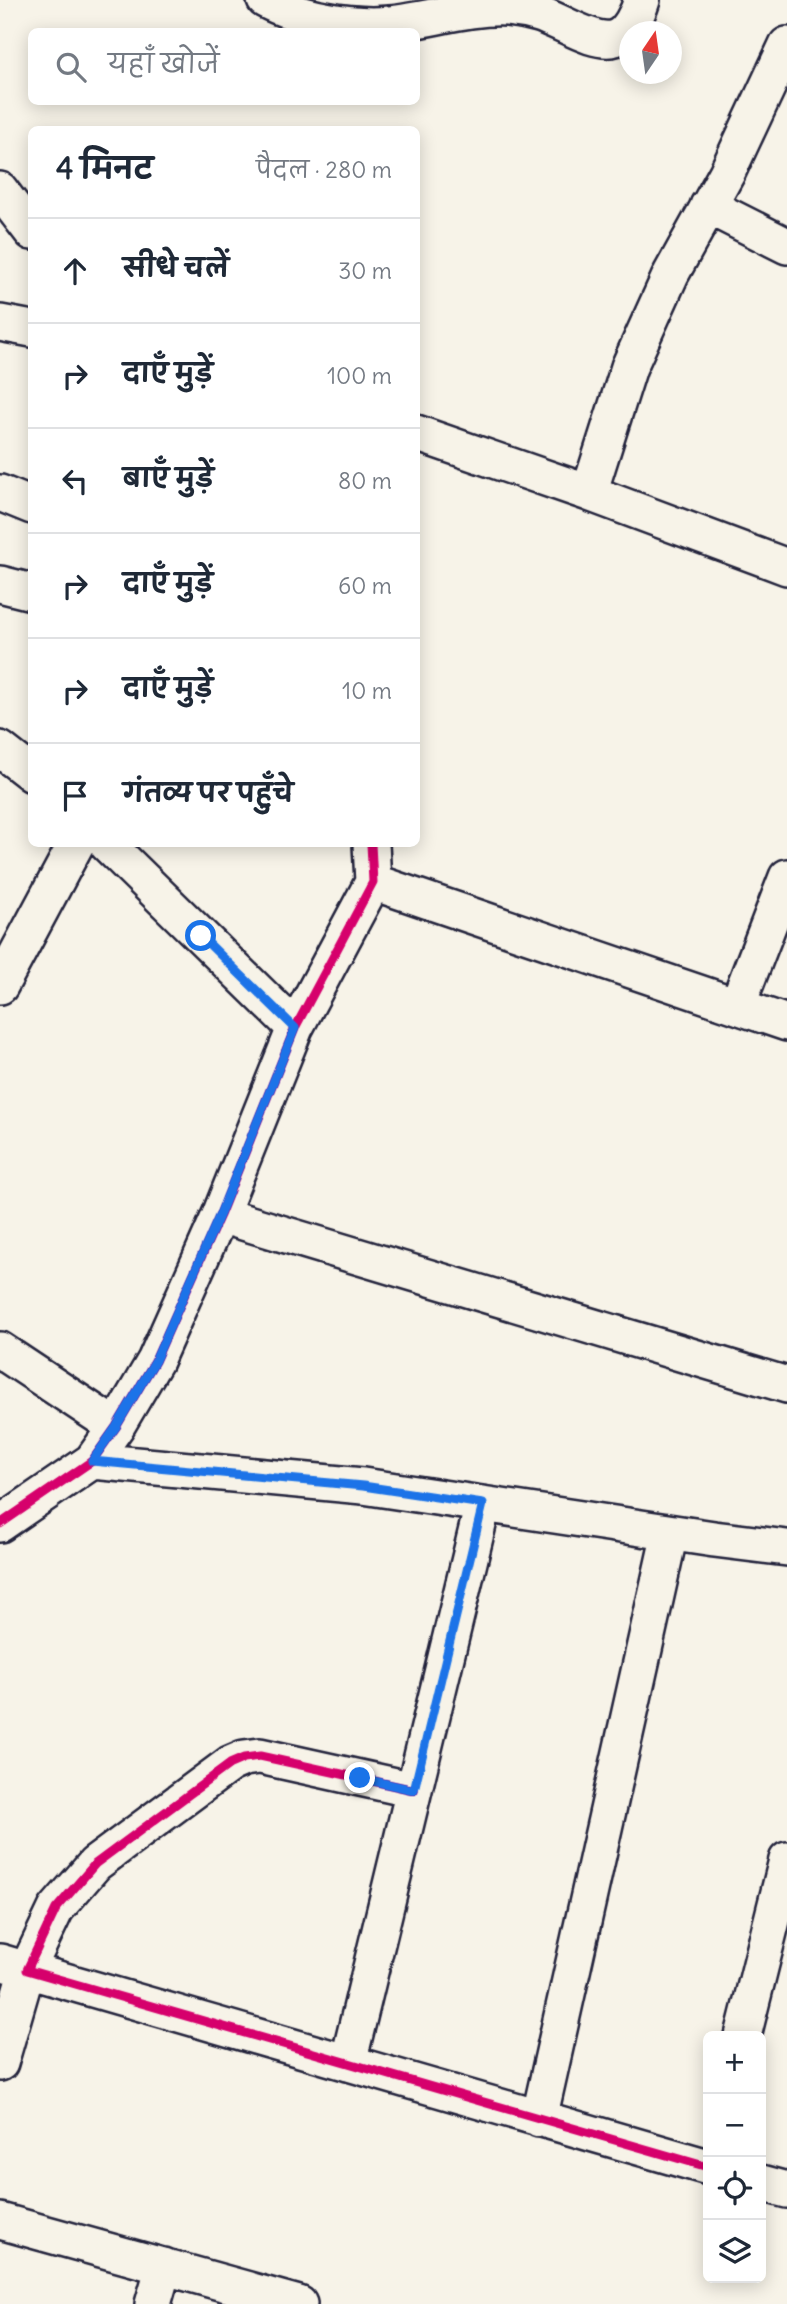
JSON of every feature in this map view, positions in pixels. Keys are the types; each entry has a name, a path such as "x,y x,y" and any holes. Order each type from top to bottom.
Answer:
{"street":[{"path":"265,0 281,9 347,24 389,24 491,7 517,9 541,14 593,37 608,40 628,29 642,0"},
{"path":"589,492 629,367 671,274 727,173 785,59"},
{"path":"0,190 28,227"},
{"path":"708,206 787,246"},
{"path":"0,323 28,328"},
{"path":"420,434 589,492 787,568"},
{"path":"0,493 28,504"},
{"path":"0,584 28,591"},
{"path":"0,749 28,771"},
{"path":"0,986 74,847"},
{"path":"110,847 295,1028"},
{"path":"0,1524 92,1461 116,1427 155,1361 220,1214 295,1028 373,882 371,847"},
{"path":"737,1006 775,941 787,877"},
{"path":"373,882 787,1023"},
{"path":"220,1214 787,1385"},
{"path":"0,1350 116,1427"},
{"path":"92,1461 363,1486 787,1548"},
{"path":"348,2063 483,1504"},
{"path":"539,2119 670,1533"},
{"path":"0,2063 13,1966 56,1909 96,1864 229,1764 260,1756 414,1790"},
{"path":"744,2031 787,1860"},
{"path":"13,1966 703,2165"},
{"path":"766,2184 787,2190"},
{"path":"0,2221 299,2304"},
{"path":"153,2304 164,2266"}],"cycle path":[{"path":"0,1524 92,1461 116,1427 155,1361 220,1215 295,1028 373,882 371,847"},
{"path":"414,1790 260,1756 244,1758 230,1764 95,1864 56,1909 27,1970 703,2166"}],"route":[{"path":"201,936 295,1028 220,1214 155,1361 116,1427 92,1461 363,1486 483,1504 414,1790 360,1778"}]}
